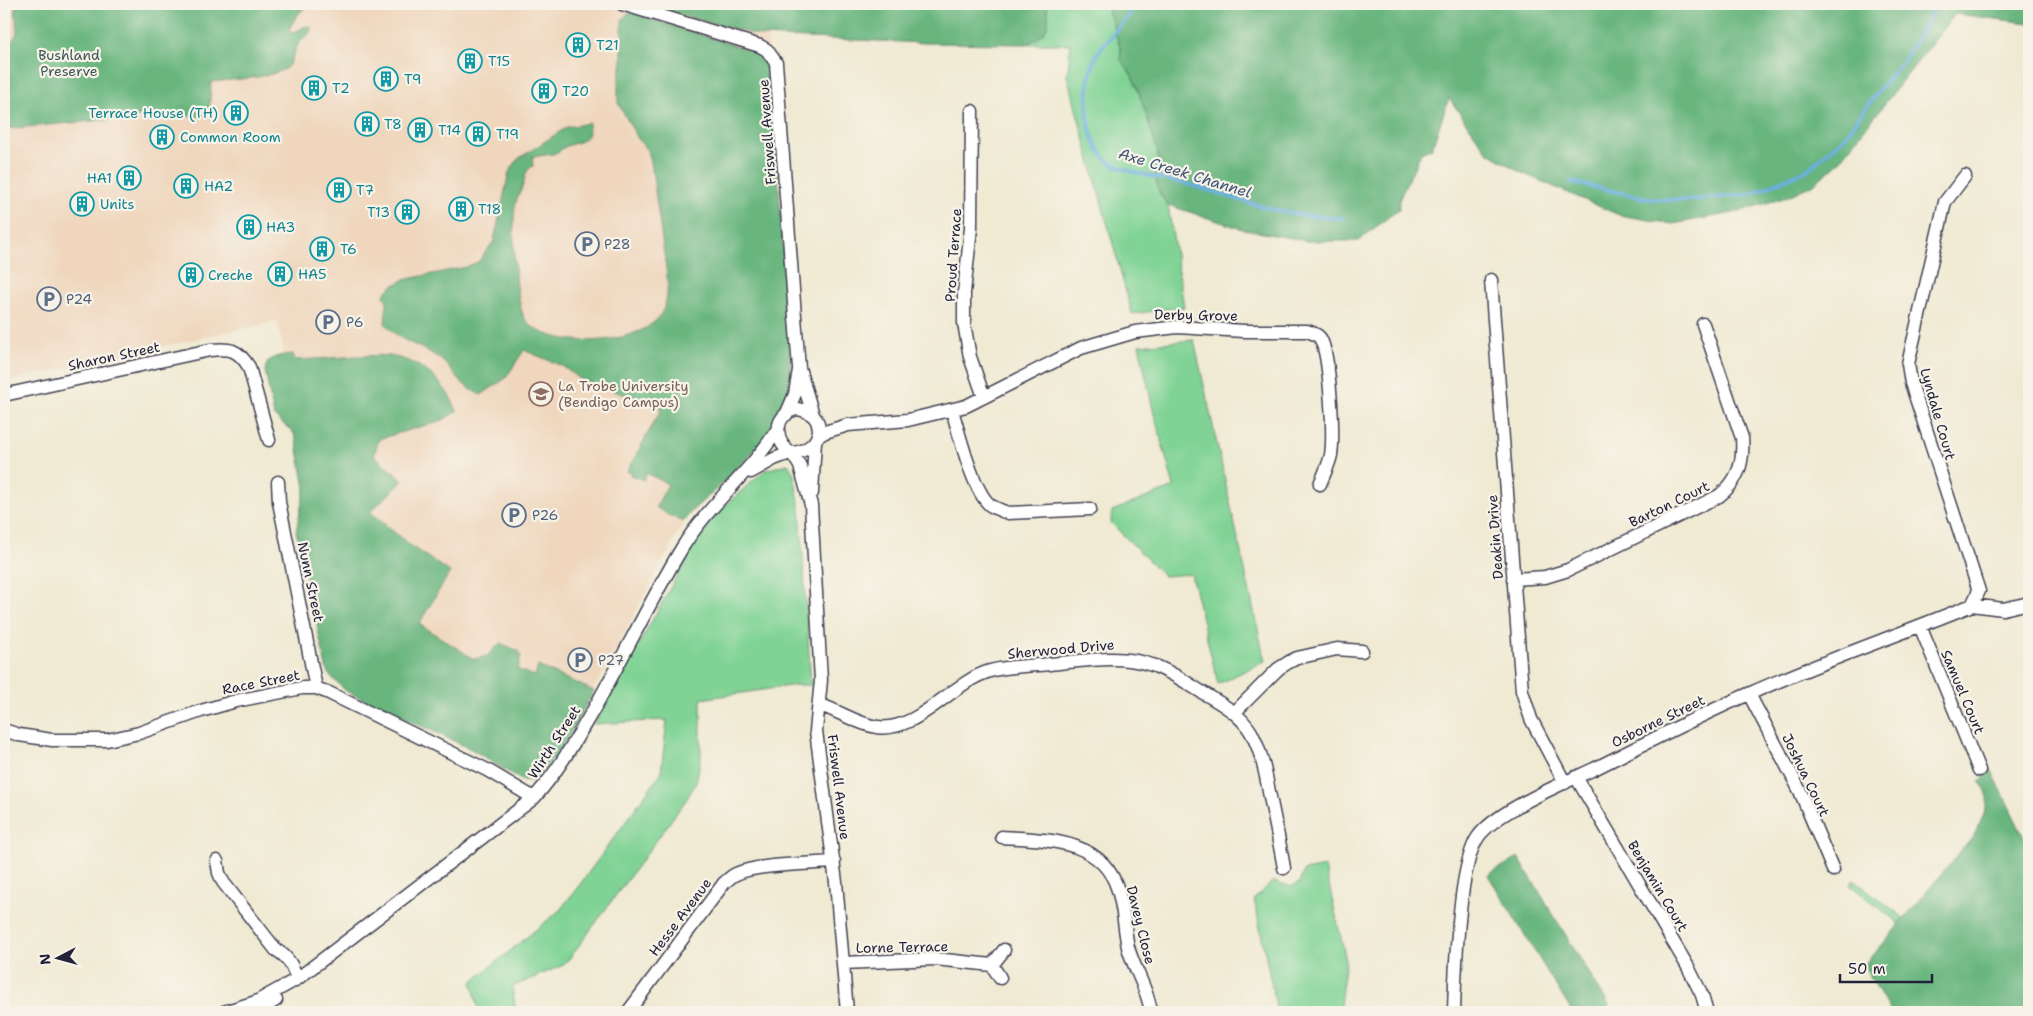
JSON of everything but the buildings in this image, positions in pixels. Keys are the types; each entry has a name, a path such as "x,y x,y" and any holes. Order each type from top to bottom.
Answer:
{"street":[{"name":"Friswell Avenue","path":"622,4 760,46 767,50 776,63 799,368 814,416"},
{"name":"Proud Terrace","path":"972,111 971,228 964,293 964,323 970,357 984,397"},
{"name":"Lyndale Court","path":"1966,176 1946,202 1908,364 1911,383 1979,592 1972,605"},
{"name":"Deakin Drive","path":"1491,280 1522,691 1531,719 1570,780"},
{"name":"Barton Court","path":"1513,579 1545,576 1568,570 1719,496 1735,480 1740,468 1743,452 1742,438 1703,324"},
{"name":"Derby Grove","path":"816,439 825,432 848,425 908,420 952,410 984,397 1081,348 1135,332 1171,327 1244,331 1307,331 1317,334 1321,339 1327,364 1332,442 1328,467 1320,484"},
{"name":"Sharon Street","path":"4,395 210,350 232,350 244,359 249,367 269,440"},
{"name":"Friswell Avenue","path":"786,415 795,394 799,368"},
{"path":"797,409 804,410 814,416 819,429 816,439 805,451 791,453 780,443 777,430 786,415 790,411 797,409"},
{"path":"952,410 975,481 989,504 999,510 1008,512 1090,509"},
{"name":"Derby Grove","path":"814,416 830,422 848,425"},
{"name":"Wirth Street","path":"224,1012 252,1010 262,1000 297,979 534,798 560,765 582,730 691,534 714,505 762,454 777,430"},
{"name":"Friswell Avenue","path":"816,439 810,505 820,637 820,705 817,722 817,740 834,862 847,1012"},
{"name":"Friswell Avenue","path":"791,453 800,466 810,505"},
{"name":"Wirth Street","path":"742,476 774,458 791,453"},
{"name":"Nunn Street","path":"278,482 279,502 316,688"},
{"name":"Osborne Street","path":"1454,1012 1463,890 1471,852 1477,838 1496,819 1570,780 1749,694 1795,674 1972,605 2002,609 2029,603"},
{"name":"Samuel Court","path":"1920,626 1979,770"},
{"path":"1234,713 1278,669 1297,658 1337,649 1362,651"},
{"name":"Sherwood Drive","path":"820,705 871,725 894,726 907,722 958,686 988,672 1014,667 1122,659 1140,661 1167,671 1234,713 1250,731 1260,753 1284,868"},
{"name":"Race Street","path":"4,730 27,737 52,740 107,740 139,734 201,711 236,701 294,689 316,688 486,770 534,798"},
{"name":"Joshua Court","path":"1749,694 1800,791 1832,870"},
{"name":"Benjamin Court","path":"1570,780 1688,967 1702,995 1707,1012"},
{"name":"Davey Close","path":"1002,837 1071,844 1094,856 1104,865 1118,889 1128,947 1146,991 1151,1012"},
{"path":"217,861 223,882 276,950 282,953 292,966 297,979"},
{"name":"Hesse Avenue","path":"628,1012 730,877 754,869 834,862"},
{"path":"1000,978 992,965 1004,950"},
{"name":"Lorne Terrace","path":"843,963 935,959 992,965"}],"shaded area":[{"name":"La Trobe University (Bendigo Campus)","path":"4,4 663,4 661,10 767,36 772,81 791,374 756,451 686,518 575,725 561,749 535,781 521,780 457,742 307,459 277,321 4,382"}],"green space":[{"name":"Bushland Preserve","path":"15,4 312,4 300,12 288,32 294,33 305,26 311,27 311,30 296,47 291,61 283,70 264,76 211,82 209,116 137,117 4,129 4,52 17,34"},
{"path":"663,4 1046,4 1048,24 1038,38 1025,44 925,43 760,36 661,10"},
{"path":"1046,4 1106,4 1121,50 1122,60 1135,83 1158,152 1156,181 1168,205 1184,307 1132,314 1067,76 1071,44 1025,44 1038,38 1046,29 1048,11"},
{"path":"1106,4 2029,4 2029,23 1955,14 1839,162 1814,184 1784,198 1733,213 1673,224 1619,215 1520,172 1487,152 1449,98 1432,148 1421,153 1399,200 1399,209 1358,241 1306,241 1242,229 1168,205 1157,185 1158,152 1135,83 1122,60 1121,50"},
{"path":"628,13 756,52 768,61 772,81 791,374 788,393 782,410 763,441 684,521 668,515 656,507 668,484 646,473 644,480 630,475 631,473 627,471 662,408 580,379 562,366 524,350 506,378 481,395 458,379 440,359 397,335 385,323 387,301 384,296 395,285 403,280 466,267 478,262 494,241 509,172 518,159 567,127 589,123 587,137 583,140 563,148 558,153 532,157 533,166 527,172 517,200 514,216 514,248 519,300 523,314 527,322 539,331 555,337 593,341 613,339 631,334 647,327 658,318 666,303 667,275 651,162 648,152 637,137 618,103 618,87 622,61 622,20"},
{"path":"1194,340 1265,661 1218,684 1191,574 1164,576 1111,523 1112,511 1174,487 1153,410 1139,345"},
{"path":"293,354 295,360 376,355 405,360 424,369 433,376 453,401 457,411 443,420 379,439 374,455 403,481 370,512 412,547 450,572 419,624 474,659 487,656 500,643 519,651 518,654 521,655 518,670 535,676 538,666 594,691 561,749 535,781 521,780 473,750 346,691 329,675 296,531 305,488 296,439 293,432 274,416 265,371 271,359"},
{"path":"788,464 794,474 800,508 811,685 796,685 701,699 701,757 696,783 686,800 569,959 561,966 512,987 516,1012 479,1012 472,982 560,910 661,773 667,720 594,724 704,528 721,509 765,470"},
{"path":"1991,769 2029,845 2029,1012 1891,1012 1864,966 1973,837 1984,815 1987,802 1986,791 1979,782"},
{"path":"1518,857 1613,1012 1572,1012 1488,875"},
{"path":"1325,867 1346,960 1339,1012 1277,1012 1254,899 1273,881 1290,887 1299,883 1304,871"},
{"path":"1854,880 1904,918 1900,924 1850,885"}],"waterway":[{"name":"Axe Creek Channel","path":"1138,4 1100,49 1092,66 1087,96 1087,112 1094,141 1101,153 1111,163 1119,167 1195,186 1268,208 1305,216 1343,218"},
{"name":"Axe Creek Channel","path":"1571,182 1650,199 1695,200 1751,194 1807,170 1843,139 1906,57 1937,4"},
{"name":"Axe Creek Channel","path":"2016,4 2029,5"}],"place":[{"name":"T21","path":"578,45"},
{"name":"T15","path":"470,61"},
{"name":"T9","path":"386,79"},
{"name":"T2","path":"314,88"},
{"name":"T20","path":"544,91"},
{"name":"Terrace House (TH)","path":"236,113"},
{"name":"T8","path":"367,124"},
{"name":"T14","path":"420,130"},
{"name":"T19","path":"478,134"},
{"name":"Common Room","path":"162,137"},
{"name":"HA1","path":"129,178"},
{"name":"HA2","path":"186,186"},
{"name":"T7","path":"339,190"},
{"name":"Units","path":"82,204"},
{"name":"T18","path":"461,209"},
{"name":"T13","path":"407,212"},
{"name":"HA3","path":"249,227"},
{"name":"P28","path":"587,244"},
{"name":"T6","path":"322,249"},
{"name":"HA5","path":"280,274"},
{"name":"Creche","path":"191,275"},
{"name":"P24","path":"49,299"},
{"name":"P6","path":"328,322"},
{"name":"La Trobe University (Bendigo Campus)","path":"541,394"},
{"name":"P26","path":"514,515"},
{"name":"P27","path":"580,660"}]}
